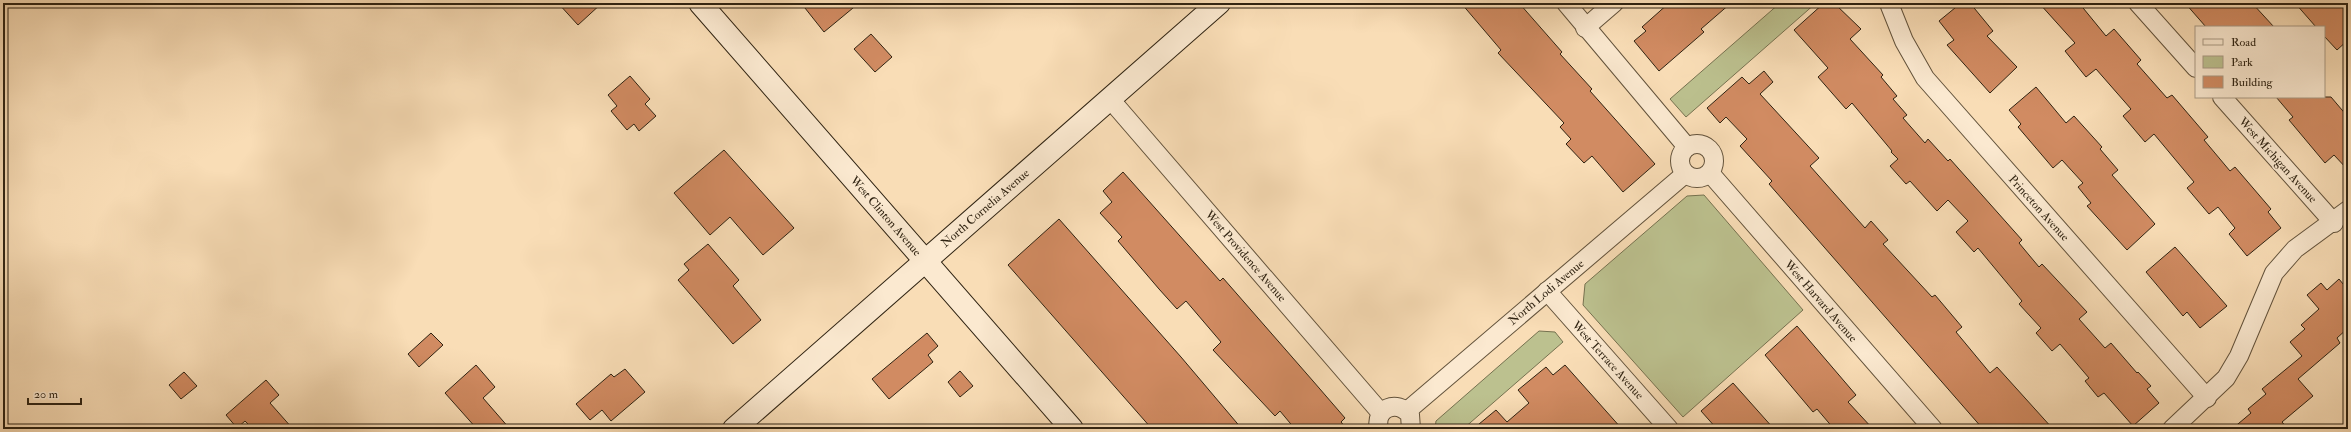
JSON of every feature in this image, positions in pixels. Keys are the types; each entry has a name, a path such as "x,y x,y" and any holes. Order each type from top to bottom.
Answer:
{"street":[{"name":"West Clinton Avenue","path":"700,3 1072,429"},
{"name":"North Cornelia Avenue","path":"734,429 1219,3"},
{"path":"1566,3 1585,28 1687,147"},
{"path":"1585,28 1614,3"},
{"path":"2138,3 2195,67"},
{"name":"Princeton Avenue","path":"1887,4 1904,41 1925,78 2208,398"},
{"name":"West Michigan Avenue","path":"2223,98 2334,223"},
{"name":"West Providence Avenue","path":"1110,99 1380,421"},
{"path":"1698,144 1703,145 1712,152 1714,163 1710,173 1705,176 1695,178 1685,174 1680,165 1680,160 1687,147 1698,144"},
{"name":"West Harvard Avenue","path":"1710,173 1933,429"},
{"name":"North Lodi Avenue","path":"1407,411 1685,174"},
{"path":"2172,429 2208,398 2226,378 2239,356 2274,273 2295,249 2334,223 2348,210"},
{"name":"West Terrace Avenue","path":"1547,291 1669,429"},
{"path":"1380,421 1386,409 1396,406 1407,411 1412,420 1411,429"}],"green space":[{"path":"1780,3 1816,3 1686,117 1670,99"},
{"path":"1704,195 1803,310 1683,417 1583,305 1585,284 1687,196"},
{"path":"1539,331 1555,332 1563,342 1463,429 1435,429 1436,421"}],"building":[{"path":"558,3 602,3 578,25"},
{"path":"801,3 859,3 824,32"},
{"path":"1461,3 1519,3 1562,52 1560,54 1592,89 1590,91 1655,164 1623,192 1592,156 1584,163 1566,144 1571,139 1560,127 1564,123 1498,53 1501,50"},
{"path":"1669,3 1731,3 1701,29 1704,32 1659,71 1634,41 1646,31 1642,27"},
{"path":"1824,3 1834,3 1861,29 1850,39 1883,75 1881,77 1897,96 1893,99 1907,115 1903,118 1925,143 1928,139 1948,161 1950,159 2022,240 2019,243 2039,267 2042,264 2087,312 2079,319 2105,348 2111,343 2137,373 2138,372 2151,386 2147,389 2159,403 2133,426 2104,393 2098,397 2085,381 2089,378 2060,344 2052,351 2036,333 2041,328 2019,304 2022,301 1978,248 1974,252 1956,232 1968,221 1948,200 1937,211 1910,181 1906,184 1890,166 1898,159 1891,152 1892,151 1852,103 1846,109 1818,77 1828,68 1794,30"},
{"path":"1961,3 1970,3 1993,31 1987,36 2017,67 1990,93 1947,45 1954,40 1939,21"},
{"path":"2039,3 2079,3 2106,36 2114,29 2141,60 2137,64 2167,98 2172,95 2208,137 2204,140 2230,171 2235,167 2271,209 2268,212 2281,228 2247,256 2229,234 2235,228 2218,207 2209,214 2187,188 2194,182 2154,134 2145,142 2123,116 2131,109 2096,69 2086,77 2065,51 2075,43"},
{"path":"2185,3 2252,3 2273,26 2205,26"},
{"path":"2295,3 2348,3 2348,40 2337,50 2325,37 2325,26 2315,26"},
{"path":"871,34 892,57 875,72 854,49"},
{"path":"1764,71 1773,82 1760,94 1819,158 1810,166 1865,228 1871,221 1888,240 1883,244 1932,297 1935,295 1962,327 1956,332 1990,373 1997,367 2053,429 1983,429 1769,184 1772,181 1740,146 1747,139 1726,117 1720,123 1707,108 1742,77 1749,84"},
{"path":"630,76 650,99 645,104 656,116 639,131 634,124 627,130 611,111 617,106 608,95"},
{"path":"2036,87 2066,123 2074,116 2102,147 2100,149 2118,170 2112,175 2155,224 2127,250 2087,206 2091,203 2078,187 2083,183 2062,160 2053,168 2018,127 2021,124 2009,110"},
{"path":"2331,97 2348,117 2348,170 2334,155 2325,163 2289,120 2293,117 2277,98"},
{"path":"724,150 794,228 763,255 730,217 710,235 674,193"},
{"path":"1123,172 1220,281 1223,278 1313,381 1345,418 1341,422 1347,429 1295,429 1280,411 1275,416 1213,350 1221,342 1186,301 1177,309 1159,289 1118,241 1122,237 1100,213 1112,202 1103,191"},
{"path":"1059,219 1181,357 1242,429 1152,429 1008,265"},
{"path":"708,244 739,280 733,286 761,320 733,344 678,280 689,270 684,264"},
{"path":"2175,247 2227,306 2200,328 2187,312 2183,316 2146,272"},
{"path":"2339,279 2348,290 2348,328 2337,338 2340,343 2298,379 2313,396 2282,422 2288,429 2232,429 2251,413 2248,409 2266,394 2262,389 2302,356 2290,342 2305,329 2301,325 2319,309 2307,295 2321,283 2327,290"},
{"path":"1797,326 1856,395 1848,402 1873,429 1834,429 1817,409 1813,412 1765,355"},
{"path":"431,333 443,345 419,367 408,354"},
{"path":"927,333 938,346 928,355 933,362 889,399 872,379"},
{"path":"476,365 495,387 483,398 510,429 477,429 445,393"},
{"path":"1565,365 1622,429 1473,429 1496,410 1507,422 1529,403 1518,390 1546,367 1553,375"},
{"path":"625,369 645,392 611,421 602,410 590,420 576,404 611,374 614,377"},
{"path":"960,371 973,386 960,397 948,382"},
{"path":"184,372 197,386 181,399 169,385"},
{"path":"266,380 279,395 270,403 293,429 253,429 245,421 237,428 226,415"},
{"path":"1733,383 1774,429 1717,429 1701,411"}]}
